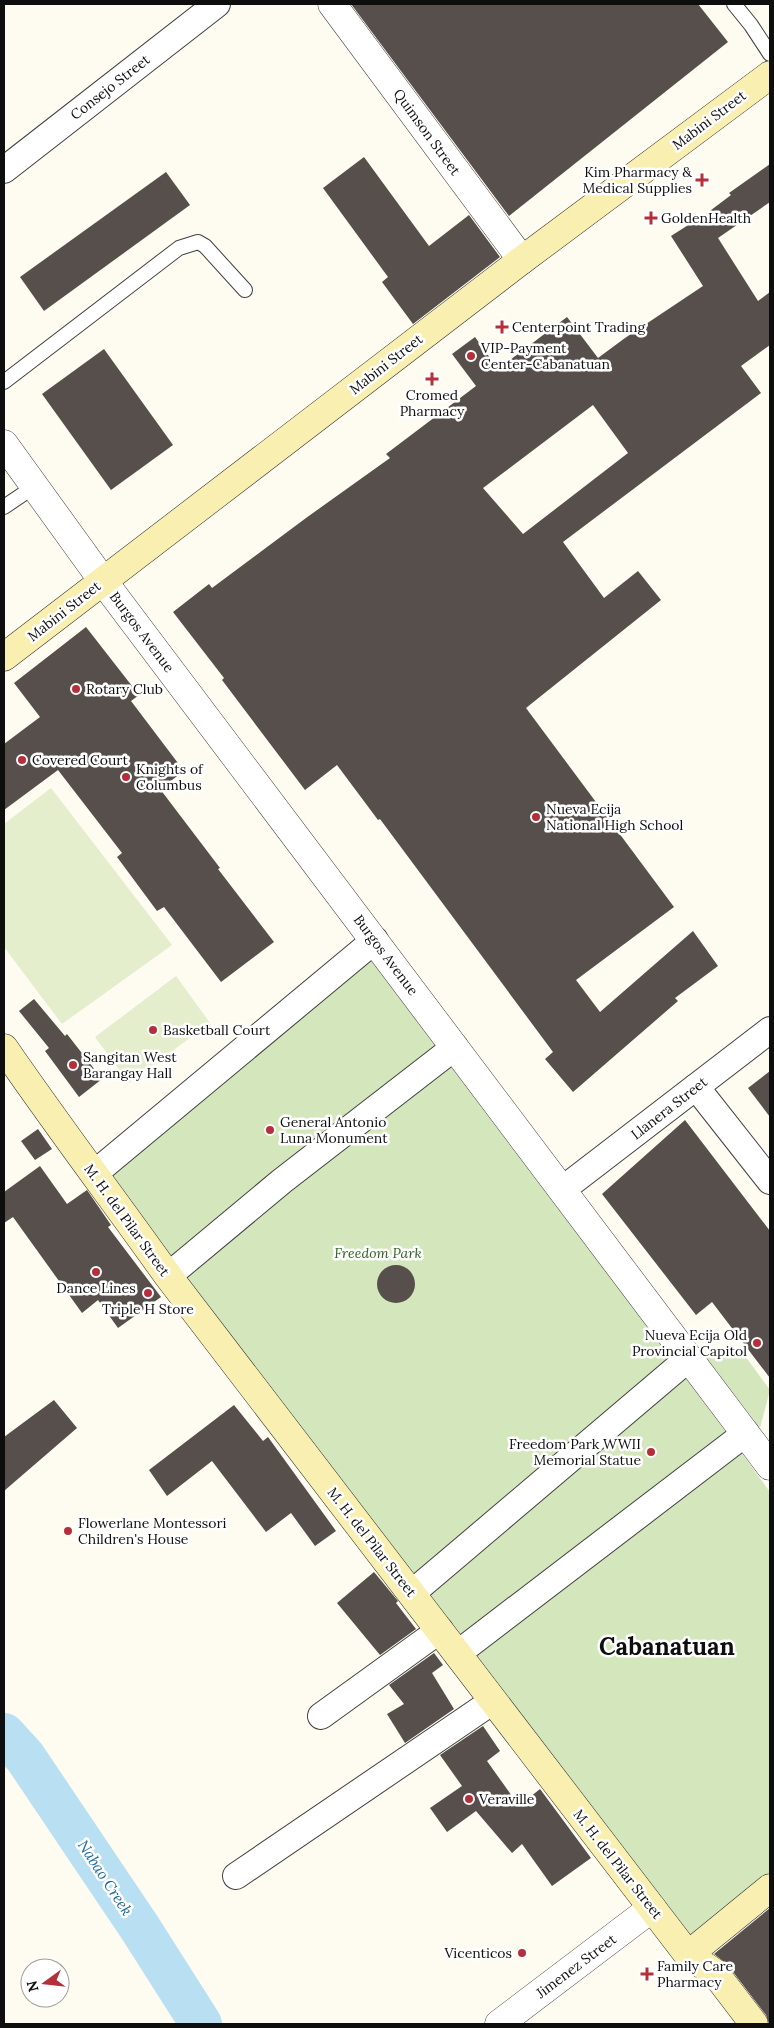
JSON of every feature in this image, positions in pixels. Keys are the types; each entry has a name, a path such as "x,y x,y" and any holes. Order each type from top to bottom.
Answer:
{"main road":[{"name":"Mabini Street","path":"4,657 522,260 770,75"},
{"name":"M. H. del Pilar Street","path":"4,1048 46,1110 95,1173 168,1276 688,1955 715,1973 754,2024"},
{"path":"688,1955 770,1888"}],"street":[{"name":"Consejo Street","path":"4,170 217,4"},
{"name":"Quimson Street","path":"332,4 522,260"},
{"name":"Burgos Avenue","path":"4,444 104,581 770,1466"},
{"path":"95,1173 375,940"},
{"name":"Llanera Street","path":"567,1186 770,1030"},
{"path":"168,1276 282,1181 455,1047"},
{"path":"696,1087 770,1181"},
{"path":"412,1593 689,1358"},
{"path":"457,1654 746,1433"},
{"path":"322,1716 440,1630"},
{"path":"236,1876 493,1701"},
{"name":"Jimenez Street","path":"500,2024 652,1908"}],"lane":[{"path":"734,4 770,54"},
{"path":"4,382 179,248 186,245 198,242 205,246 245,290"},
{"path":"4,507 34,486"}],"green space":[{"path":"51,788 172,945 62,1024 4,947 4,824"},
{"name":"Freedom Park","path":"370,959 664,1348 770,1492 770,1872 684,1941 103,1173"},
{"name":"Basketball Court","path":"176,976 210,1023 129,1083 95,1037"},
{"path":"704,1355 745,1356 770,1390 760,1428"}],"building":[{"path":"351,4 698,4 728,42 509,216"},
{"path":"364,157 429,246 469,215 500,257 413,324 382,282 388,277 323,188"},
{"path":"770,164 770,202 718,238 758,301 770,292 770,345 741,366 761,393 563,542 604,598 638,571 661,600 526,708 674,907 576,980 600,1012 693,931 718,966 675,998 678,1001 573,1092 545,1059 553,1052 380,819 378,820 337,765 305,790 222,680 224,678 173,612 209,584 212,588 390,458 386,454 476,386 452,354 475,337 498,369 567,317 598,358 703,286 671,236 694,223 731,195 729,193","holes":["593,405 628,453 523,534 483,488"]},
{"path":"166,172 190,205 44,311 20,277"},
{"path":"104,349 173,445 111,490 42,394"},
{"path":"86,627 139,695 131,701 184,771 160,789 274,942 221,982 164,907 157,911 117,857 122,853 58,770 4,810 4,744 40,717 14,683"},
{"name":"Sangitan West Barangay Hall","path":"34,999 65,1036 67,1034 102,1079 79,1097 45,1051 49,1048 19,1011"},
{"path":"770,1071 770,1117 748,1088"},
{"path":"685,1120 770,1231 770,1378 712,1302 696,1315 602,1194"},
{"path":"38,1129 52,1149 35,1160 21,1141"},
{"path":"40,1166 67,1204 87,1190 111,1225 108,1227 161,1297 118,1328 98,1300 82,1313 13,1217 4,1223 4,1192"},
{"path":"396,1265 409,1271 415,1284 409,1297 396,1303 383,1297 377,1284 383,1271"},
{"path":"54,1400 77,1428 4,1491 4,1437"},
{"path":"234,1405 263,1441 268,1437 336,1531 315,1546 291,1513 266,1532 212,1461 167,1496 149,1470"},
{"path":"374,1572 398,1601 396,1603 416,1629 380,1655 337,1603"},
{"path":"434,1653 443,1665 432,1673 454,1709 405,1743 387,1714 404,1704 389,1685"},
{"path":"483,1726 500,1751 487,1761 519,1806 540,1789 591,1858 552,1886 522,1844 512,1853 476,1811 447,1832 430,1808 462,1786 440,1755"},
{"path":"770,1908 769,2024 766,2015 727,1964 714,1954"}],"waterway":[{"name":"Nabao Creek","path":"4,1734 25,1757 140,1928 201,2024"}],"place":[{"name":"Kim Pharmacy & Medical Supplies","path":"702,180"},
{"name":"GoldenHealth","path":"651,218"},
{"name":"Centerpoint Trading","path":"502,327"},
{"name":"VIP-Payment Center-Cabanatuan","path":"471,356"},
{"name":"Cromed Pharmacy","path":"432,379"},
{"name":"Rotary Club","path":"76,689"},
{"name":"Covered Court","path":"22,760"},
{"name":"Knights of Columbus","path":"126,777"},
{"name":"Nueva Ecija National High School","path":"536,817"},
{"name":"Basketball Court","path":"153,1030"},
{"name":"Sangitan West Barangay Hall","path":"73,1065"},
{"name":"General Antonio Luna Monument","path":"270,1130"},
{"name":"Dance Lines","path":"96,1272"},
{"name":"Triple H Store","path":"148,1293"},
{"name":"Nueva Ecija Old Provincial Capitol","path":"757,1343"},
{"name":"Freedom Park WWII Memorial Statue","path":"651,1452"},
{"name":"Flowerlane Montessori Children's House","path":"68,1531"},
{"name":"Veraville","path":"469,1799"},
{"name":"Vicenticos","path":"522,1953"},
{"name":"Family Care Pharmacy","path":"647,1974"}],"district":[{"name":"Cabanatuan","path":"667,1647"}]}
